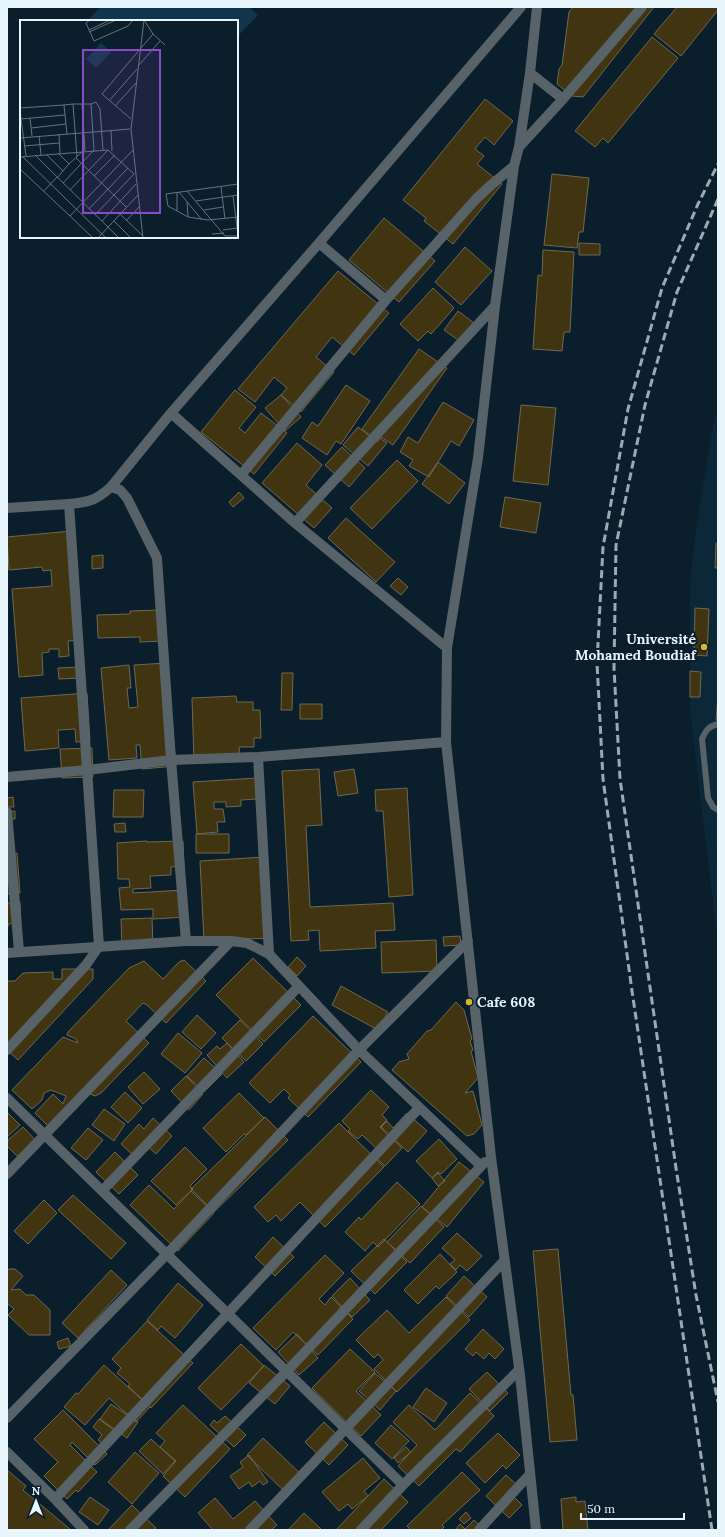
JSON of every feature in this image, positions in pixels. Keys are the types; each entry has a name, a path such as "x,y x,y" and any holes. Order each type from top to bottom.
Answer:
{"street":[{"path":"7,508 89,502 100,496 111,486 171,413 320,243 521,7"},
{"path":"536,1530 519,1370 491,1157 446,742 447,648 478,458 495,306 514,166 519,147 530,73 537,7"},
{"path":"519,147 563,99 642,7"},
{"path":"530,73 563,99"},
{"path":"241,475 386,300 476,199 514,166"},
{"path":"320,243 386,300"},
{"path":"296,523 495,306"},
{"path":"171,413 296,523 447,648"},
{"path":"111,486 120,490 127,498 157,558 171,760 186,941"},
{"path":"7,1050 86,965 99,946 69,504"},
{"path":"7,777 87,770 171,760 258,757 446,742"},
{"path":"258,757 269,954"},
{"path":"7,812 19,951"},
{"path":"7,953 186,941 231,941 247,943 269,954 359,1050 481,1166"},
{"path":"7,1174 231,941"},
{"path":"7,1418 167,1254 359,1050 468,941"},
{"path":"102,1191 299,986"},
{"path":"7,1098 403,1485"},
{"path":"55,1499 419,1108"},
{"path":"130,1530 287,1371 491,1157"},
{"path":"250,1530 504,1261"},
{"path":"361,1530 403,1485 519,1370"},
{"path":"7,1452 84,1530"},
{"path":"479,1530 530,1474"}],"lane":[{"path":"718,724 711,725 702,739 708,798 712,807 718,810"}],"shaded area":[{"path":"100,7 249,7 258,15 238,36 238,20 88,20"},
{"name":"Université Mohamed Boudiaf","path":"718,407 718,945 690,711 690,583 696,528 713,425"}],"building":[{"path":"573,7 654,7 583,97 572,96 557,84 559,69 562,65 569,12"},
{"path":"677,7 718,7 718,10 681,56 654,34"},
{"path":"652,37 678,58 608,143 603,138 595,147 575,131"},
{"path":"485,99 513,121 494,145 485,137 475,149 484,156 477,164 502,184 453,244 424,221 426,218 403,200"},
{"path":"552,174 589,178 583,232 579,232 577,248 544,245"},
{"path":"384,218 435,261 399,302 349,260"},
{"path":"579,243 600,244 600,255 579,255"},
{"path":"465,247 492,271 461,305 435,282"},
{"path":"543,250 574,252 570,332 564,332 562,351 533,349 538,275 542,276"},
{"path":"338,271 389,313 354,355 332,337 316,357 334,372 301,412 281,395 287,388 274,377 255,402 238,389"},
{"path":"433,288 454,308 431,334 428,331 418,341 400,324"},
{"path":"458,311 478,326 465,345 444,330"},
{"path":"419,349 447,368 393,445 377,434 374,438 362,429"},
{"path":"346,385 370,401 341,444 336,441 327,455 302,438 312,422 318,426"},
{"path":"235,390 256,407 239,428 245,433 261,413 287,433 254,474 201,432"},
{"path":"281,395 301,417 285,431 265,408"},
{"path":"443,402 474,420 459,446 451,441 429,477 409,466 413,460 400,452 408,437 418,443"},
{"path":"521,405 556,408 548,485 513,481"},
{"path":"358,427 377,442 380,438 387,443 368,466 343,445"},
{"path":"297,443 322,465 306,485 332,508 314,528 262,483"},
{"path":"342,447 365,468 349,487 325,465"},
{"path":"397,460 418,481 372,529 350,508"},
{"path":"438,462 465,483 449,504 422,484"},
{"path":"239,492 244,498 233,507 229,502"},
{"path":"505,497 541,503 536,533 500,527"},
{"path":"346,518 395,562 376,582 328,538"},
{"path":"72,531 82,640 68,641 69,656 59,657 59,649 49,649 49,652 42,653 43,675 19,677 12,589 52,586 51,570 43,571 42,567 9,570 7,537"},
{"path":"716,543 718,543 718,568 715,568"},
{"path":"103,555 103,568 92,569 92,556"},
{"path":"398,578 408,587 401,595 390,586"},
{"path":"695,608 709,609 707,656 694,655"},
{"path":"162,610 163,641 140,642 140,637 98,638 97,615 130,614 130,611"},
{"path":"167,663 176,766 142,769 140,745 136,745 137,758 109,760 101,668 129,665 131,688 127,688 129,708 138,707 134,665"},
{"path":"80,667 81,678 59,679 58,668"},
{"path":"690,671 701,672 700,697 690,697"},
{"path":"282,673 293,673 292,710 281,710"},
{"path":"87,693 90,741 76,742 75,729 58,730 59,748 25,751 21,698"},
{"path":"718,695 718,721 716,720"},
{"path":"236,696 237,702 253,702 253,710 260,710 261,738 254,738 254,747 239,747 240,760 194,761 192,698"},
{"path":"300,704 322,704 322,719 300,719"},
{"path":"92,748 93,777 62,778 60,749"},
{"path":"319,769 322,825 306,826 310,907 393,903 395,930 375,931 376,948 320,951 319,930 308,931 309,940 291,941 282,771"},
{"path":"354,769 358,793 338,796 334,772"},
{"path":"257,778 258,799 241,800 241,806 226,807 226,802 214,802 214,809 223,809 225,822 217,822 218,832 197,834 193,782"},
{"path":"407,788 413,895 389,897 383,811 376,811 375,790"},
{"path":"114,790 144,790 143,817 113,817"},
{"path":"13,797 14,807 7,807 7,798"},
{"path":"15,811 15,819 7,819 7,812"},
{"path":"125,823 126,832 115,832 114,824"},
{"path":"196,834 229,834 229,853 196,853"},
{"path":"183,841 184,866 171,867 171,875 150,876 151,888 133,889 133,893 184,890 186,917 153,919 153,909 121,910 119,888 130,887 129,879 118,879 117,843"},
{"path":"17,853 20,893 7,894 7,854"},
{"path":"265,857 270,938 204,941 200,861"},
{"path":"20,902 21,923 8,924 7,927 7,903"},
{"path":"152,918 153,946 122,947 121,919"},
{"path":"460,936 461,945 444,946 443,937"},
{"path":"436,940 437,971 382,973 381,942"},
{"path":"297,957 306,966 297,976 288,967"},
{"path":"253,958 301,1005 264,1042 216,995"},
{"path":"184,960 206,981 166,1023 143,1003 126,1021 149,1043 101,1093 95,1096 88,1093 53,1131 35,1113 53,1094 63,1104 66,1096 51,1090 44,1093 42,1100 32,1109 12,1090 63,1037 78,1043 76,1039 67,1035 68,1032 129,968 144,961 163,979 179,962"},
{"path":"62,969 93,969 93,979 18,1060 7,1050 7,983 8,981 15,981 23,973 53,972 53,979 62,979"},
{"path":"341,986 388,1012 378,1030 332,1005"},
{"path":"456,1002 464,1010 472,1039 470,1041 473,1050 471,1051 478,1078 465,1093 473,1091 482,1125 474,1134 467,1136 392,1070 399,1062 409,1059 407,1054 427,1031 431,1030"},
{"path":"197,1015 216,1033 201,1049 182,1032"},
{"path":"313,1016 361,1062 308,1117 288,1098 290,1095 284,1089 270,1103 249,1083"},
{"path":"240,1020 263,1044 246,1061 222,1038"},
{"path":"178,1033 202,1053 185,1073 161,1054"},
{"path":"227,1043 244,1062 227,1078 207,1055 217,1046 220,1049"},
{"path":"204,1058 222,1074 204,1092 187,1076"},
{"path":"144,1072 160,1089 143,1104 128,1087"},
{"path":"186,1076 203,1094 189,1110 171,1091"},
{"path":"371,1090 389,1107 382,1115 387,1120 380,1127 402,1148 385,1166 371,1153 376,1148 362,1135 358,1139 348,1131 350,1129 342,1121"},
{"path":"125,1092 142,1108 128,1123 111,1107"},
{"path":"239,1093 264,1118 246,1135 244,1134 226,1152 203,1128"},
{"path":"104,1109 125,1124 114,1141 92,1125"},
{"path":"7,1112 20,1125 7,1137"},
{"path":"407,1113 427,1131 408,1152 381,1127 387,1121 393,1128"},
{"path":"265,1117 288,1140 214,1212 191,1189"},
{"path":"153,1118 172,1136 156,1154 146,1145 135,1157 121,1144 139,1124 144,1129"},
{"path":"339,1123 384,1167 325,1227 300,1202 281,1221 276,1215 268,1222 254,1207"},
{"path":"23,1127 39,1144 22,1161 7,1146 7,1141"},
{"path":"88,1128 103,1140 86,1160 71,1148"},
{"path":"439,1139 457,1159 441,1174 438,1172 432,1178 416,1161"},
{"path":"185,1147 207,1169 190,1186 193,1189 176,1205 151,1181"},
{"path":"115,1152 138,1175 119,1194 96,1172"},
{"path":"459,1162 484,1182 447,1227 422,1207"},
{"path":"438,1173 445,1181 438,1186 432,1178"},
{"path":"397,1182 420,1204 378,1247 373,1242 365,1251 345,1232 359,1217 361,1220"},
{"path":"149,1185 174,1209 191,1191 214,1213 178,1251 130,1205"},
{"path":"73,1195 126,1243 111,1259 58,1210"},
{"path":"44,1200 57,1213 28,1244 14,1231"},
{"path":"421,1206 444,1227 410,1263 387,1242"},
{"path":"457,1233 482,1256 467,1271 460,1265 456,1270 450,1264 455,1260 442,1248"},
{"path":"273,1237 294,1257 275,1276 255,1257"},
{"path":"384,1239 407,1262 375,1294 351,1271"},
{"path":"558,1249 571,1395 573,1395 577,1440 550,1442 533,1251"},
{"path":"440,1254 457,1272 439,1289 436,1286 418,1304 404,1290"},
{"path":"325,1255 344,1273 319,1299 325,1305 331,1297 353,1319 318,1355 293,1332 276,1350 253,1328"},
{"path":"9,1269 15,1269 23,1276 11,1290 20,1289 26,1295 34,1295 50,1310 50,1335 29,1335 8,1315 14,1309 7,1303 7,1271"},
{"path":"111,1270 127,1285 78,1338 62,1323"},
{"path":"464,1276 487,1297 469,1317 446,1296"},
{"path":"350,1278 370,1300 352,1317 332,1296"},
{"path":"178,1283 203,1305 175,1338 161,1326 158,1330 147,1320"},
{"path":"446,1297 470,1320 397,1392 374,1369 383,1360 378,1354 374,1358 356,1340 387,1310 409,1333"},
{"path":"147,1321 193,1363 151,1408 128,1386 130,1384 117,1373 121,1368 112,1359"},
{"path":"483,1329 504,1349 495,1359 489,1353 484,1359 476,1352 473,1356 465,1349"},
{"path":"297,1334 318,1358 299,1375 278,1352"},
{"path":"68,1338 71,1346 59,1349 57,1342"},
{"path":"241,1344 264,1366 221,1410 198,1388"},
{"path":"350,1349 375,1372 356,1391 381,1415 361,1436 312,1388"},
{"path":"104,1365 150,1407 136,1422 109,1398 85,1425 64,1407"},
{"path":"264,1365 290,1386 275,1404 249,1383"},
{"path":"487,1372 508,1393 490,1411 469,1389"},
{"path":"375,1373 396,1391 380,1410 359,1391"},
{"path":"426,1388 447,1403 434,1422 413,1407"},
{"path":"470,1393 494,1416 460,1452 456,1449 419,1486 398,1466 417,1445 393,1422 409,1405 435,1430"},
{"path":"111,1404 138,1422 127,1438 100,1419"},
{"path":"183,1405 230,1449 185,1497 163,1476 176,1461 160,1447 165,1441 156,1433"},
{"path":"63,1410 107,1454 95,1465 72,1442 70,1445 97,1472 78,1492 76,1490 67,1499 44,1476 58,1462 34,1439"},
{"path":"225,1416 246,1435 234,1447 210,1425 214,1420 217,1423"},
{"path":"99,1419 115,1431 104,1445 98,1440 102,1435 93,1427"},
{"path":"324,1422 348,1445 329,1465 305,1442"},
{"path":"391,1425 409,1441 392,1459 375,1443"},
{"path":"498,1433 520,1455 506,1469 503,1465 485,1483 466,1463"},
{"path":"263,1438 305,1478 288,1495 247,1455"},
{"path":"151,1439 175,1461 163,1474 139,1451"},
{"path":"406,1447 411,1452 398,1463 394,1458"},
{"path":"135,1452 159,1473 132,1504 108,1482"},
{"path":"249,1455 268,1482 263,1485 260,1481 252,1487 249,1482 239,1489 230,1476 243,1467 240,1462"},
{"path":"363,1458 380,1478 364,1491 368,1496 352,1509 348,1504 339,1511 322,1492"},
{"path":"7,1470 26,1486 23,1490 71,1530 7,1530"},
{"path":"462,1472 480,1490 442,1525 444,1527 441,1530 411,1530 407,1526"},
{"path":"506,1475 521,1489 514,1497 522,1505 509,1518 486,1496"},
{"path":"384,1479 408,1502 381,1530 336,1530"},
{"path":"90,1497 109,1510 98,1525 79,1512"},
{"path":"576,1497 576,1502 585,1501 588,1530 563,1530 561,1499"},
{"path":"215,1498 233,1519 255,1501 277,1525 271,1530 213,1530 198,1513"},
{"path":"132,1505 156,1528 154,1530 108,1530"},
{"path":"466,1512 471,1518 464,1524 459,1519"},
{"path":"304,1513 322,1530 288,1530"},
{"path":"474,1520 485,1530 455,1530 460,1524 465,1529"}],"railway":[{"path":"712,1530 632,991 603,779 597,663 603,547 628,409 662,288 698,204 718,164"},
{"path":"718,199 677,292 645,405 616,545 614,668 620,779 676,1168 696,1295 718,1402"}],"place":[{"name":"Université Mohamed Boudiaf","path":"704,647"},
{"name":"Cafe 608","path":"469,1002"}]}
